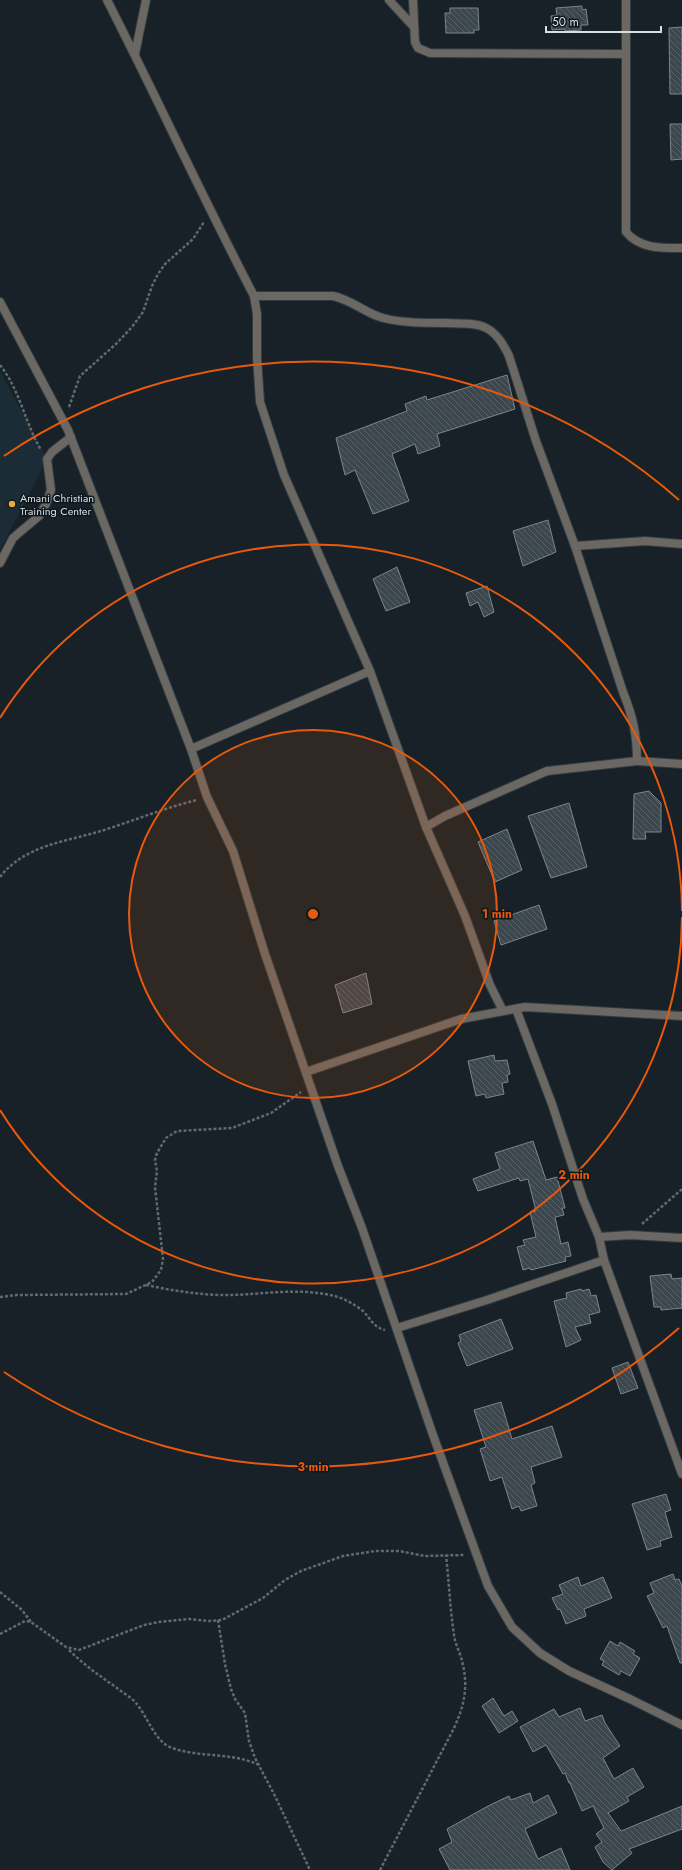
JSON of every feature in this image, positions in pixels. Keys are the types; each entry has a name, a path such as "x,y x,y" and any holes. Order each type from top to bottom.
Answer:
{"street":[{"path":"107,0 174,139 254,296 260,402 284,475 370,671 426,827 465,916 490,984 503,1011"},
{"path":"134,54 146,0"},
{"path":"389,0 414,27"},
{"path":"413,0 416,46 430,53 626,54"},
{"path":"626,0 626,232 637,242 660,248 682,248"},
{"path":"254,296 333,296 342,298 383,318 431,323 471,323 487,328 496,334 504,344 509,356 536,441 575,546 622,692 632,715 636,731 637,761"},
{"path":"0,302 71,437 191,749 207,797 233,851 265,954 310,1085 488,1586 512,1627 540,1653 569,1672 630,1699 682,1725"},
{"path":"0,563 13,538 39,516 46,504 51,490 47,459 52,452 71,437"},
{"path":"575,546 645,541 682,544"},
{"path":"191,749 370,671"},
{"path":"426,827 445,816 547,771 637,761 682,764"},
{"path":"306,1072 461,1019 525,1007 682,1016"},
{"path":"516,1009 552,1104 583,1199 599,1237 604,1260 679,1459 682,1474"},
{"path":"599,1237 630,1235 682,1238"},
{"path":"397,1329 604,1260"}],"path":[{"path":"64,422 80,376 116,344 132,327 143,312 158,274 165,264 193,239 202,227 210,209"},
{"path":"0,365 13,384 28,424 38,445 47,459"},
{"path":"0,877 9,865 47,845 100,832 172,806 207,797"},
{"path":"0,1297 17,1295 126,1294 152,1282 161,1270 163,1259 155,1187 157,1171 155,1160 157,1152 166,1138 177,1131 202,1131 232,1128 271,1112 310,1085"},
{"path":"630,1235 682,1189"},
{"path":"145,1285 186,1293 212,1295 278,1291 331,1295 355,1306 363,1312 377,1328 385,1330 397,1329"},
{"path":"68,1648 79,1650 144,1625 159,1622 189,1619 209,1621 218,1620 237,1613 263,1598 285,1580 301,1571 343,1556 375,1551 399,1551 425,1556 477,1555"},
{"path":"380,1870 455,1727 465,1701 466,1681 455,1639 450,1604 446,1555"},
{"path":"0,1592 22,1610 31,1622 68,1648 79,1660 134,1701 144,1712 160,1739 166,1744 181,1750 238,1757 259,1765"},
{"path":"218,1620 225,1664 231,1689 235,1699 245,1713 250,1741 259,1765 310,1870"},
{"path":"0,1634 25,1621 31,1622"}],"shaded area":[{"name":"Amani Christian Training Center","path":"0,371 47,459 0,550"}],"building":[{"path":"582,6 582,10 586,9 588,25 581,25 581,30 552,30 551,16 557,15 556,8"},
{"path":"450,8 478,8 479,30 474,30 474,33 446,33 445,13 450,13"},
{"path":"682,27 682,94 670,94 669,28"},
{"path":"670,124 682,124 682,159 671,160"},
{"path":"507,375 515,409 437,434 440,446 418,454 415,444 392,454 409,501 373,514 355,470 345,475 336,438 407,411 405,404 426,396 427,400"},
{"path":"548,520 556,552 523,566 513,531"},
{"path":"397,567 410,602 386,611 373,579"},
{"path":"487,586 494,612 484,617 478,602 470,606 466,593"},
{"path":"649,791 661,803 661,832 645,832 646,839 633,839 634,794"},
{"path":"569,803 587,867 551,878 528,816"},
{"path":"507,829 522,870 495,882 478,842"},
{"path":"539,905 547,929 501,945 494,921"},
{"path":"366,973 372,1004 343,1013 335,985"},
{"path":"494,1055 495,1061 507,1060 510,1074 507,1075 508,1082 502,1083 504,1094 486,1098 485,1094 476,1096 468,1061"},
{"path":"533,1141 546,1180 557,1177 565,1208 562,1208 564,1215 555,1217 561,1244 568,1242 571,1256 565,1257 566,1261 531,1270 530,1268 523,1270 517,1247 525,1245 523,1240 536,1237 530,1212 536,1211 528,1179 520,1181 519,1178 478,1191 473,1179 500,1169 495,1153"},
{"path":"671,1274 672,1279 682,1278 682,1308 661,1310 661,1307 654,1307 650,1276"},
{"path":"581,1289 582,1291 589,1289 591,1296 596,1295 600,1312 589,1315 591,1323 575,1327 581,1340 566,1347 554,1301 567,1298 566,1293"},
{"path":"501,1319 513,1349 467,1366 458,1343 461,1341 459,1335"},
{"path":"628,1362 638,1388 621,1394 612,1368"},
{"path":"501,1402 512,1439 552,1426 562,1457 531,1467 535,1483 531,1485 537,1506 521,1511 519,1506 512,1509 502,1477 490,1481 480,1449 486,1447 474,1410"},
{"path":"666,1494 671,1510 665,1512 672,1537 660,1541 661,1546 647,1550 632,1504"},
{"path":"673,1574 675,1580 679,1579 682,1586 682,1663 680,1663 667,1626 663,1628 647,1596 654,1593 650,1583"},
{"path":"578,1577 581,1586 603,1577 612,1598 584,1609 586,1616 566,1624 560,1609 558,1610 552,1598 563,1594 559,1585"},
{"path":"610,1641 618,1646 620,1642 635,1651 633,1654 640,1658 630,1676 621,1671 619,1675 602,1665 604,1661 600,1659"},
{"path":"493,1698 504,1716 512,1711 518,1721 499,1733 482,1706"},
{"path":"580,1708 585,1721 602,1715 605,1723 620,1746 603,1758 614,1779 633,1768 644,1787 627,1797 629,1801 608,1813 621,1831 682,1806 682,1829 629,1849 632,1853 612,1870 603,1862 595,1847 602,1842 596,1834 604,1828 593,1806 582,1811 565,1773 563,1774 546,1745 533,1752 520,1727 554,1709 559,1717"},
{"path":"530,1793 533,1803 548,1795 557,1813 525,1829 538,1859 561,1848 570,1870 450,1870 439,1849 452,1842 447,1829 509,1796 511,1800"}],"place":[{"name":"Amani Christian Training Center","path":"12,504"}]}
